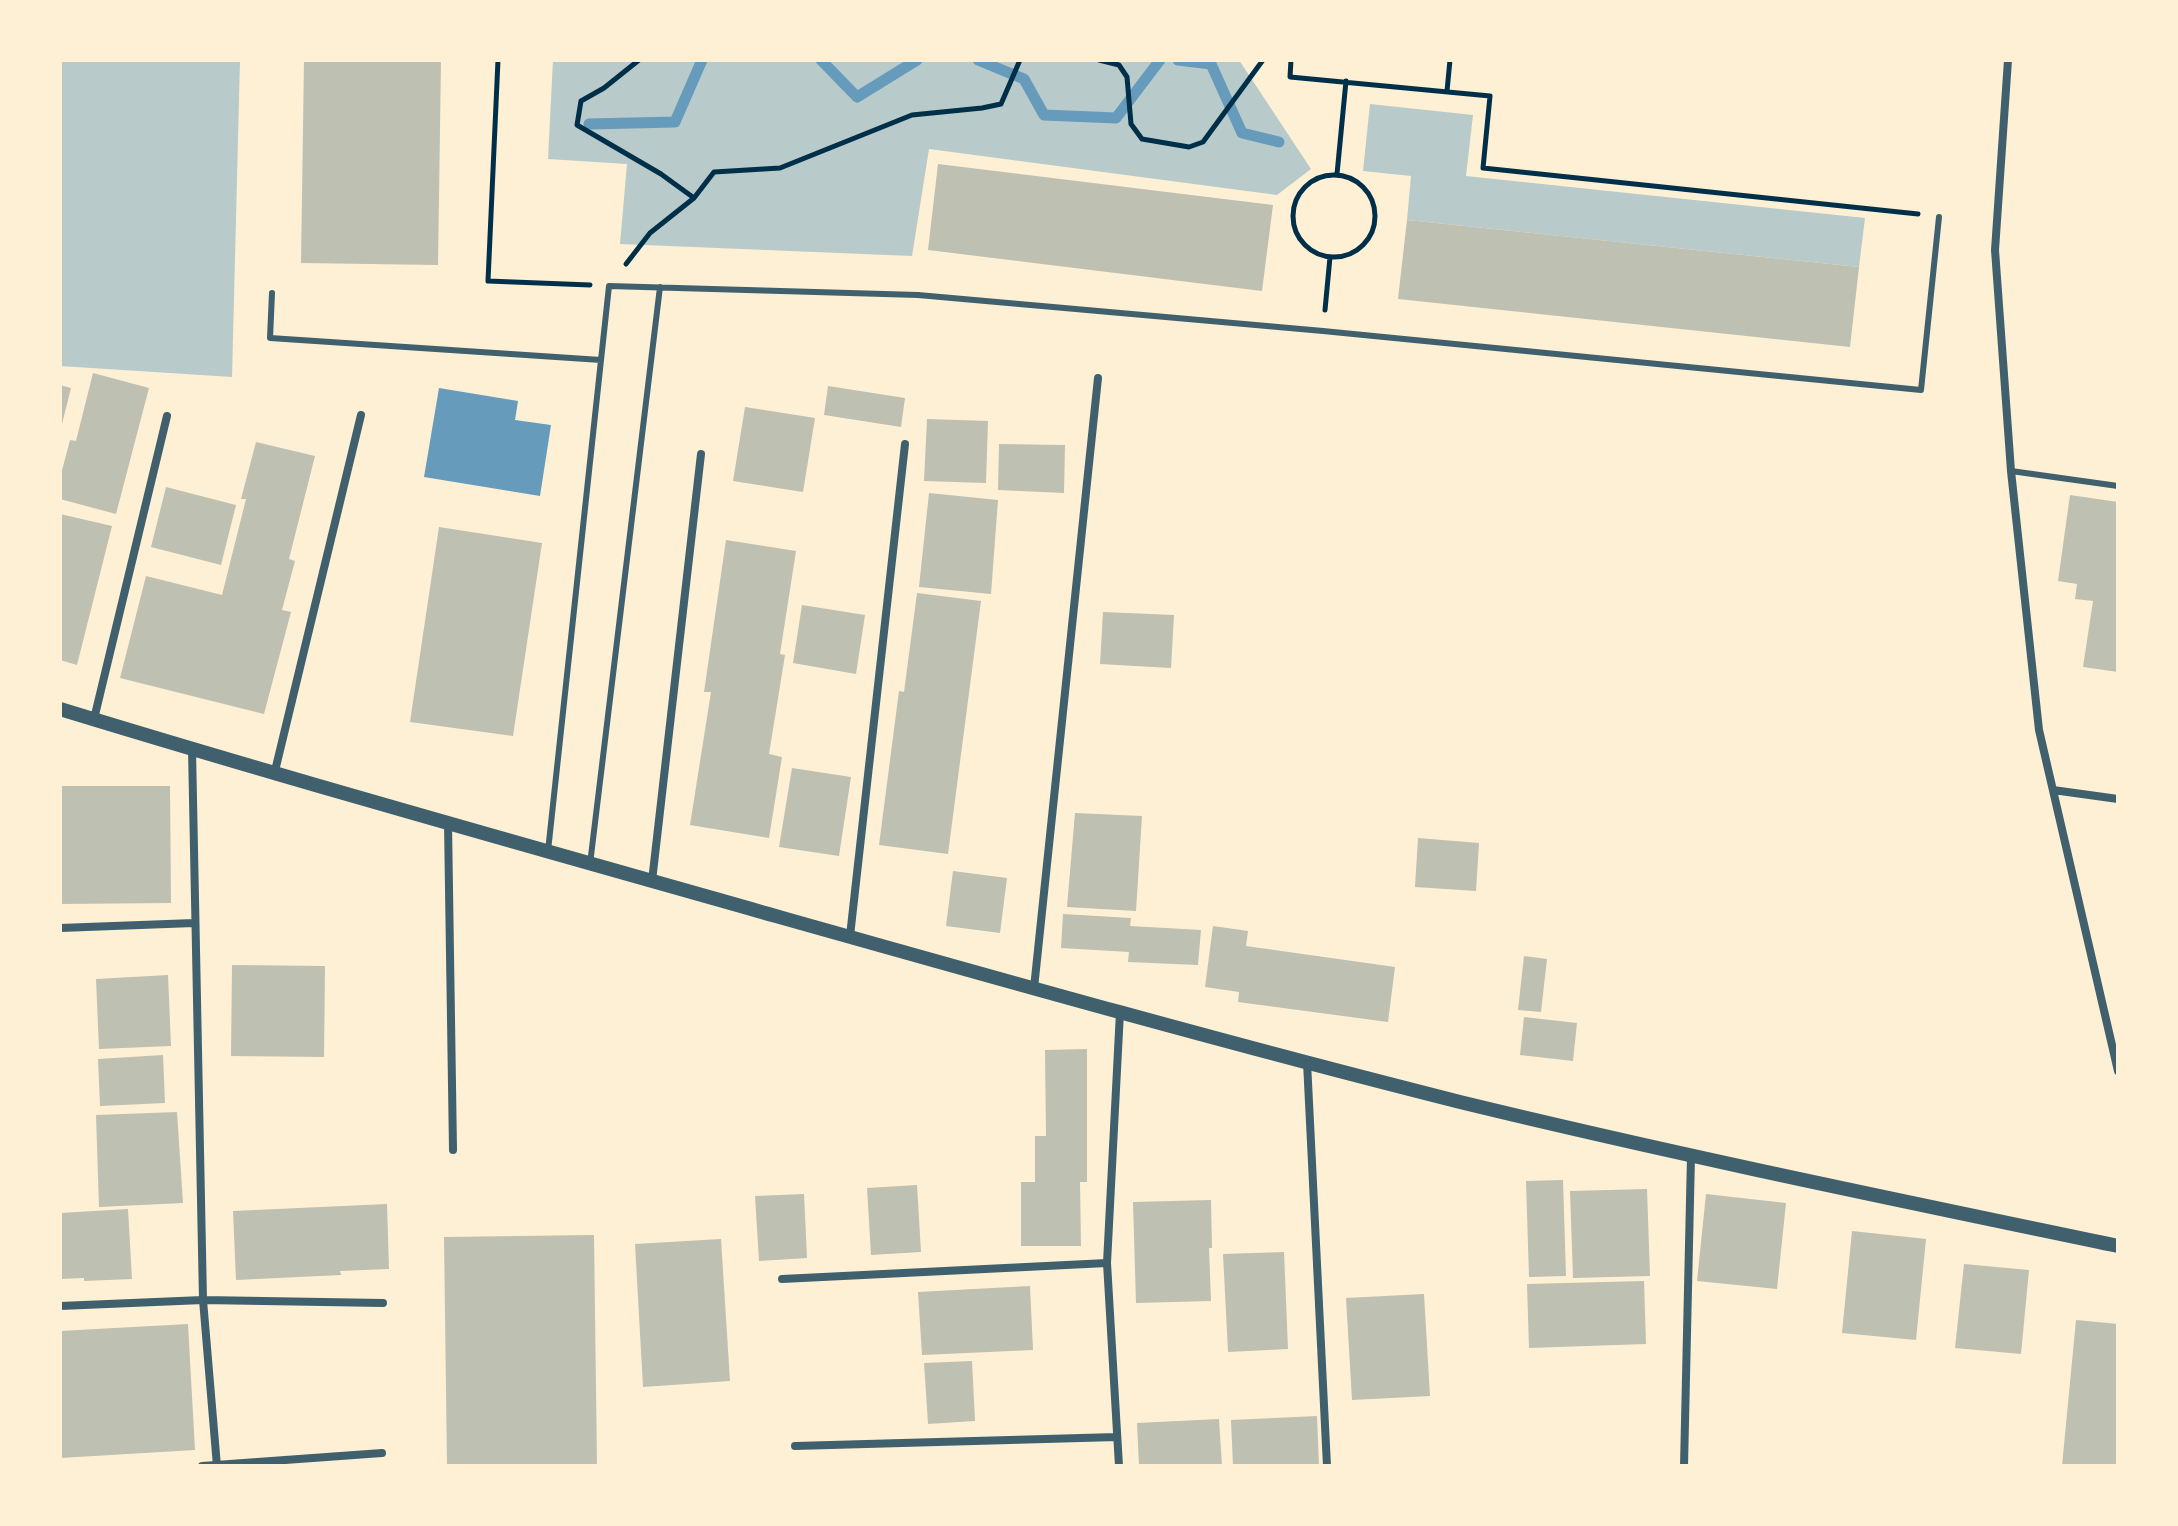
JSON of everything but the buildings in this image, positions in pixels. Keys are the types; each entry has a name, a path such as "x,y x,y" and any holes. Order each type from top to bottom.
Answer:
{"street":[{"path":"2008,60 1995,250 2011,471 2039,730 2118,1071"},
{"path":"1034,988 1098,378"},
{"path":"274,775 361,415"},
{"path":"94,719 167,416"},
{"path":"850,936 905,444"},
{"path":"652,881 701,454"},
{"path":"60,709 274,775 590,864 1120,1012 1456,1101 1691,1156 2118,1246"},
{"path":"192,749 203,1300 217,1466"},
{"path":"2053,790 2118,799"},
{"path":"448,823 453,1150"},
{"path":"60,928 194,923"},
{"path":"1119,1466 1107,1263 1120,1012"},
{"path":"1307,1062 1327,1466"},
{"path":"1684,1466 1691,1156"},
{"path":"782,1279 1107,1263"},
{"path":"60,1306 203,1300 383,1303"},
{"path":"795,1446 1117,1437"},
{"path":"202,1466 382,1453"}],"lane":[{"path":"548,851 609,286 918,295 1921,390 1939,217"},
{"path":"590,864 660,287"},
{"path":"272,293 270,338 601,360"},
{"path":"2011,471 2118,486"}],"path":[{"path":"498,60 488,281 609,286 650,233 694,198 714,172 780,168 912,115 1001,104 1020,60"},
{"path":"639,60 604,88 581,101 577,125 661,174 694,198"},
{"path":"1099,60 1119,65 1127,77 1131,124 1142,139 1189,147 1203,142 1263,60"},
{"path":"1291,60 1290,77 1490,96 1483,168 1939,217"},
{"path":"1447,91 1450,60"},
{"path":"1337,174 1346,81"},
{"path":"1337,174 1350,177 1371,198 1375,212 1374,227 1357,250 1344,256 1330,257 1315,253 1295,231 1294,204 1310,182 1337,174"},
{"path":"1323,331 1330,257"}],"shaded area":[{"path":"60,60 240,60 232,377 60,366"},
{"path":"553,60 1239,60 1311,169 1277,195 929,149 912,256 620,244 627,164 548,159"},
{"path":"1370,104 1473,115 1466,176 1865,218 1859,267 1407,220 1411,176 1363,171"}],"water":[{"path":"439,388 518,401 515,420 551,425 540,496 424,477"}],"waterway":[{"path":"589,124 675,122 702,60"},
{"path":"821,60 857,97 917,60"},
{"path":"978,60 1024,79 1044,115 1116,118 1160,60"},
{"path":"1178,60 1211,64 1242,133 1279,142"}]}
